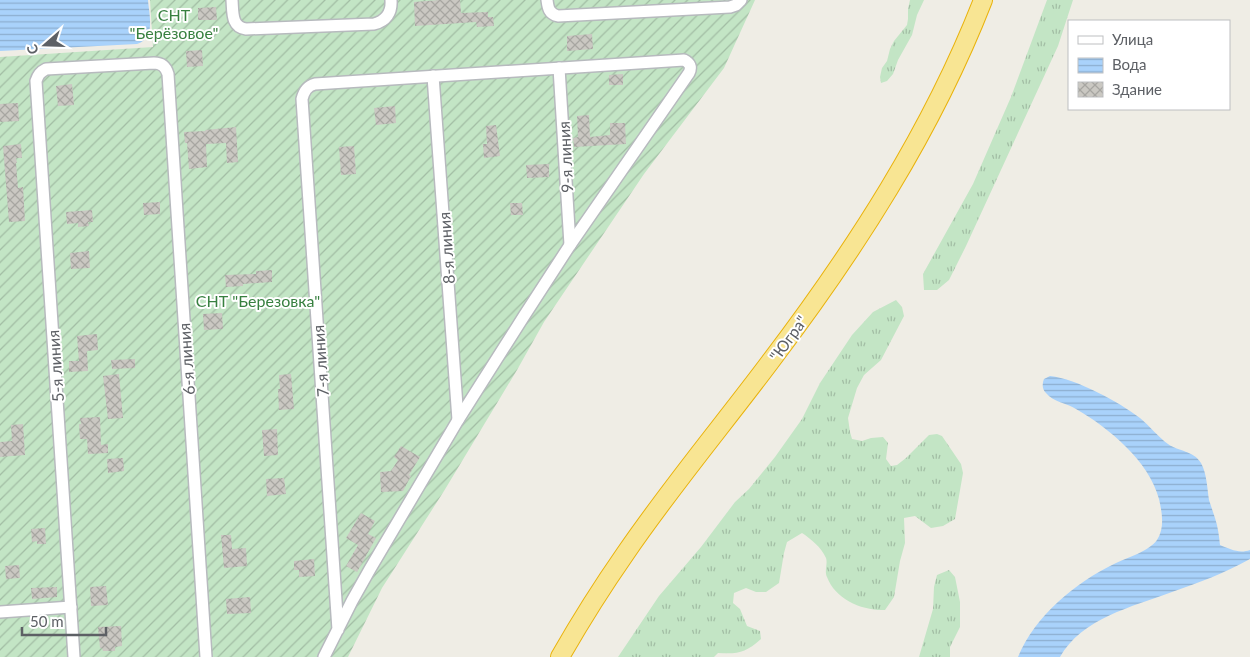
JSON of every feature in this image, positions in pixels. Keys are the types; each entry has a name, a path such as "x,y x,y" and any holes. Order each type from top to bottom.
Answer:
{"highway":[{"name":"\"Югра\"","path":"560,657 624,554 771,361 860,236 933,112 968,38 983,0"}],"street":[{"path":"232,0 234,20 237,26 246,30 374,24 386,18 392,6 391,0"},
{"path":"547,0 550,12 558,16 707,4 730,7 736,5 741,0"},
{"path":"324,657 370,569 458,420 570,245 691,69 690,64 684,60 433,76"},
{"name":"5-я линия","path":"74,657 36,81 38,75 46,69 161,64"},
{"name":"6-я линия","path":"161,64 168,74 206,657"},
{"name":"9-я линия","path":"559,68 570,245"},
{"name":"7-я линия","path":"338,630 303,93 314,84 433,76"},
{"name":"8-я линия","path":"433,76 458,420"},
{"path":"0,612 71,607"}],"green space":[{"name":"СНТ \"Березовка\"","path":"150,0 755,0 724,68 644,174 544,322 444,491 382,588 348,657 0,657 0,57 153,47"},
{"path":"910,0 924,0 917,15 912,35 898,60 893,74 887,81 881,83 882,68 887,61 890,49 907,25"},
{"path":"1047,0 1073,0 1058,46 949,280 937,290 924,290 923,274 973,184 1011,97"},
{"path":"896,300 902,307 904,316 881,360 864,375 857,388 848,418 852,439 862,441 883,437 888,443 886,459 891,466 897,465 906,458 929,435 937,434 942,436 961,464 963,473 955,519 943,526 931,528 915,516 904,518 905,543 894,597 885,610 859,606 836,592 826,575 826,558 824,554 816,544 802,533 787,542 779,583 766,592 756,592 746,588 734,593 733,603 740,609 747,626 760,631 761,639 746,650 737,653 718,653 714,657 618,657 659,596 701,547 735,502 749,489 775,457 802,419 820,383 852,335 873,312"},
{"path":"949,570 955,577 960,602 960,627 950,647 950,657 919,657 933,609 934,587 937,575"}],"water":[{"path":"0,0 148,0 149,31 147,37 137,44 0,51"},
{"path":"1050,376 1085,386 1109,398 1140,418 1168,444 1190,453 1198,459 1204,472 1220,545 1238,551 1250,550 1250,559 1231,569 1125,609 1095,623 1081,632 1060,657 1018,657 1025,642 1035,628 1058,602 1099,572 1148,548 1157,540 1162,525 1159,499 1154,485 1137,459 1114,436 1089,417 1049,396 1044,390 1043,385 1044,379"}],"building":[{"path":"460,0 461,13 488,12 488,17 493,17 494,26 477,27 476,22 415,26 414,2"},
{"path":"216,7 217,20 198,20 198,8"},
{"path":"592,34 593,49 567,51 567,36"},
{"path":"202,50 203,66 187,67 186,51"},
{"path":"623,74 623,85 609,85 609,75"},
{"path":"72,84 74,105 58,106 56,86"},
{"path":"18,103 19,121 0,122 0,104"},
{"path":"395,106 396,123 376,125 374,108"},
{"path":"589,115 590,137 610,135 610,123 625,123 626,144 574,147 573,138 578,137 577,116"},
{"path":"496,125 500,156 484,158 483,144 487,144 486,126"},
{"path":"236,127 238,162 227,163 226,143 206,144 207,167 189,169 184,132"},
{"path":"21,144 22,158 16,158 16,163 18,188 23,187 25,221 9,222 3,146"},
{"path":"354,146 356,174 341,175 339,147"},
{"path":"549,164 549,177 527,178 526,165"},
{"path":"160,202 160,214 144,215 143,203"},
{"path":"510,203 522,203 523,215 511,215"},
{"path":"92,210 93,222 88,222 89,226 78,227 78,223 67,224 66,212"},
{"path":"89,251 90,268 71,269 70,253"},
{"path":"272,270 272,282 226,287 225,275 256,274 256,271"},
{"path":"222,313 223,329 204,330 203,314"},
{"path":"97,334 98,350 87,351 88,371 69,372 69,361 79,361 77,336"},
{"path":"135,359 135,368 112,369 111,360"},
{"path":"119,374 123,418 108,419 103,376"},
{"path":"291,374 294,409 279,410 279,375"},
{"path":"100,417 101,445 108,444 108,453 88,454 87,439 80,439 80,418"},
{"path":"23,424 25,455 0,457 0,442 12,441 11,425"},
{"path":"277,429 278,455 264,456 262,430"},
{"path":"401,446 420,457 409,475 411,476 403,491 381,492 380,472 391,471 398,460 394,457"},
{"path":"123,458 124,471 108,473 107,459"},
{"path":"284,478 286,494 267,496 266,479"},
{"path":"361,513 375,521 368,534 376,538 357,572 346,566 358,545 346,538"},
{"path":"45,528 46,544 37,544 37,541 32,542 31,529"},
{"path":"221,535 231,535 232,549 246,548 247,566 224,568"},
{"path":"314,559 315,576 299,577 299,570 294,570 294,561"},
{"path":"19,565 20,578 6,579 5,566"},
{"path":"106,586 108,605 91,606 90,587"},
{"path":"57,587 57,597 32,599 31,588"},
{"path":"250,597 251,613 227,614 226,599"},
{"path":"121,626 122,646 115,647 115,651 103,651 100,648 98,627"}],"park label":[{"name":"СНТ \"Берёзовое\"","path":"174,23"}]}
